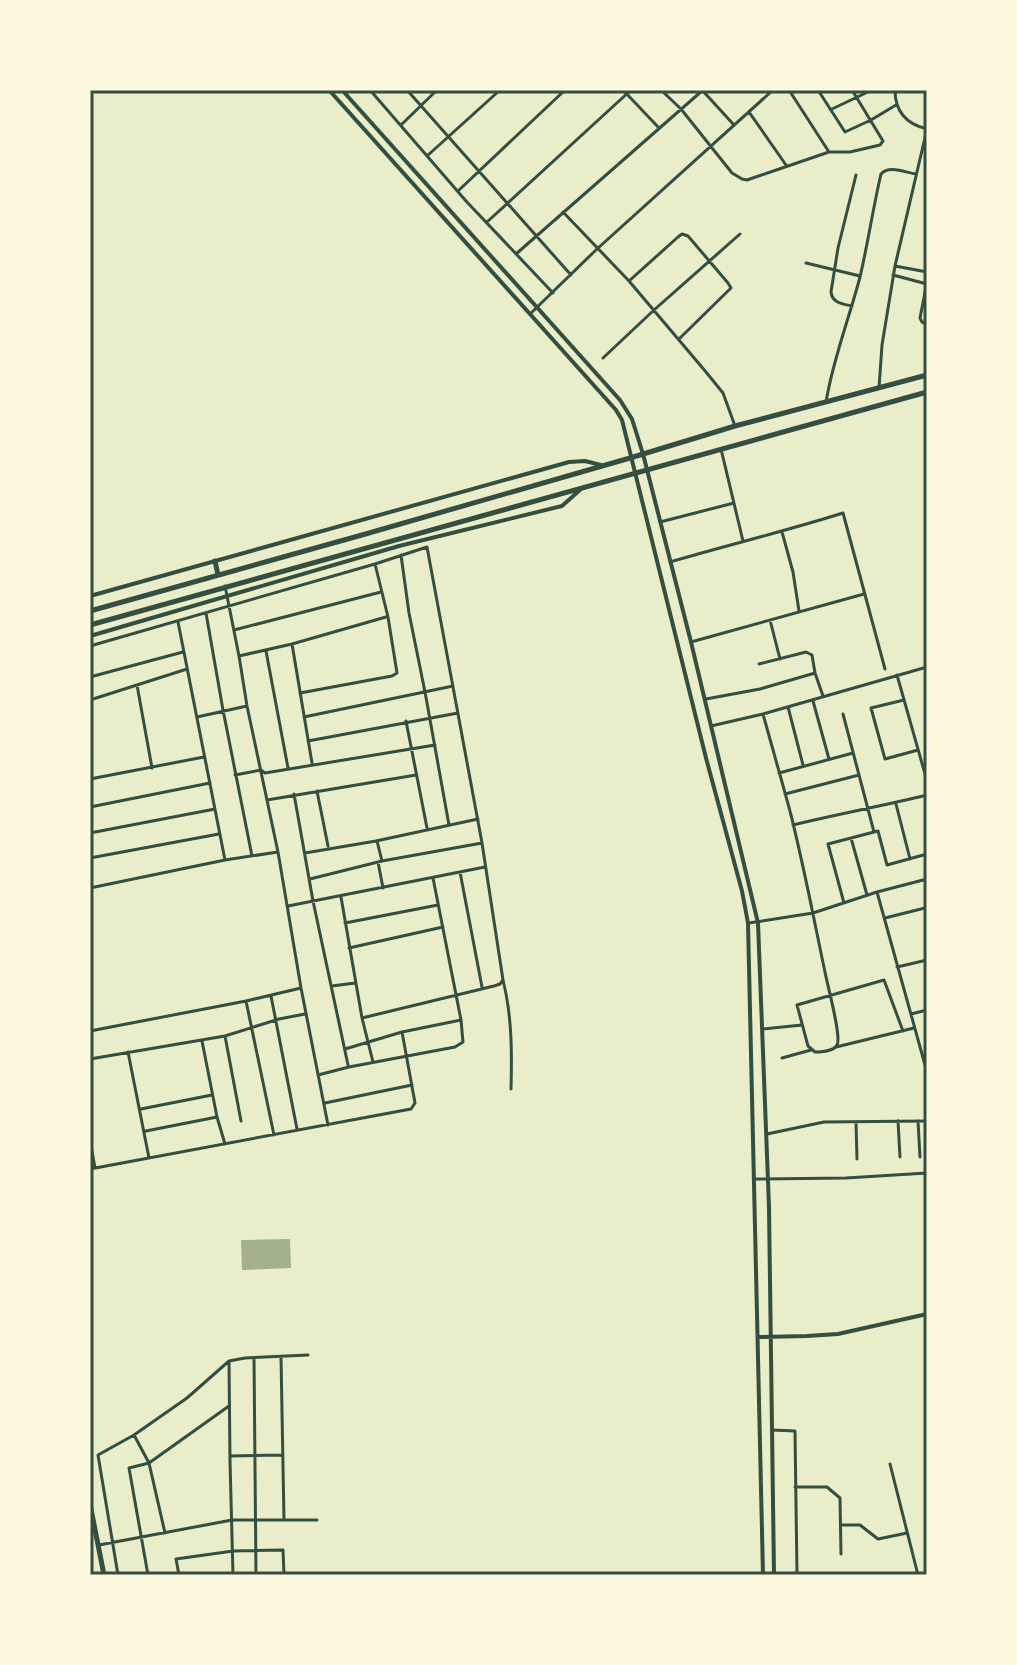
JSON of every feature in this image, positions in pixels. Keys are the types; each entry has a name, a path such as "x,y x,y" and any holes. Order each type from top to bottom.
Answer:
{"main road":[{"path":"90,611 735,426 927,375"},
{"path":"90,625 927,392"},
{"path":"396,538 399,546"},
{"path":"215,561 218,575"},
{"path":"90,1504 104,1575"}],"street":[{"path":"329,90 622,420 748,923 763,1575"},
{"path":"342,90 626,408 643,454 758,923 772,1337 774,1575"},
{"path":"370,90 486,223 553,293"},
{"path":"407,90 571,275"},
{"path":"401,125 437,90"},
{"path":"427,156 500,90"},
{"path":"458,191 565,90"},
{"path":"486,223 625,92 631,90"},
{"path":"661,90 681,109 732,173 747,180 829,152 850,152 880,145 883,141 852,90"},
{"path":"516,254 702,90 734,125"},
{"path":"530,314 773,90"},
{"path":"789,90 829,152"},
{"path":"818,90 845,132 896,105"},
{"path":"831,110 872,90"},
{"path":"879,389 878,376 893,275 927,129 912,124 902,115 896,105 895,90"},
{"path":"625,92 659,128"},
{"path":"749,112 786,165"},
{"path":"360,125 368,119"},
{"path":"826,402 836,355 860,276 881,174 890,169 916,174"},
{"path":"852,306 838,303 831,292 833,270 856,175"},
{"path":"563,212 629,281 723,393 735,426"},
{"path":"629,281 682,234 688,236 728,283 730,291 679,339"},
{"path":"603,358 740,234"},
{"path":"806,263 860,276"},
{"path":"895,266 927,272"},
{"path":"893,275 927,283 920,318 927,325"},
{"path":"721,449 743,541"},
{"path":"90,596 569,462 585,461 602,466"},
{"path":"90,636 399,546 562,506 583,487"},
{"path":"660,522 734,503"},
{"path":"670,562 843,513 885,669"},
{"path":"782,532 799,611"},
{"path":"90,646 427,547 509,1003 511,1089"},
{"path":"401,555 449,825"},
{"path":"300,693 395,675 397,669 388,617 375,564"},
{"path":"225,586 328,1125"},
{"path":"234,630 381,592"},
{"path":"691,642 864,594"},
{"path":"206,613 252,856"},
{"path":"239,656 388,617"},
{"path":"770,619 780,659"},
{"path":"178,622 225,860"},
{"path":"292,644 312,764"},
{"path":"266,651 288,768"},
{"path":"90,677 184,652"},
{"path":"759,664 810,652 823,696"},
{"path":"711,726 927,667"},
{"path":"90,700 187,669"},
{"path":"705,699 760,689 815,673"},
{"path":"897,675 927,781"},
{"path":"137,685 152,768"},
{"path":"304,717 453,686"},
{"path":"812,699 829,759"},
{"path":"904,700 871,708 885,759 918,750"},
{"path":"197,717 247,706"},
{"path":"788,707 804,766"},
{"path":"308,741 458,713"},
{"path":"763,714 813,913 837,1028 836,1047"},
{"path":"843,714 874,832"},
{"path":"406,721 427,829"},
{"path":"235,775 261,770 265,773 435,745"},
{"path":"779,773 853,752"},
{"path":"90,779 204,757"},
{"path":"785,794 859,774"},
{"path":"267,800 416,775"},
{"path":"90,807 210,783"},
{"path":"317,791 328,848"},
{"path":"294,794 313,901 349,1067"},
{"path":"793,825 927,795"},
{"path":"896,803 910,859"},
{"path":"90,833 215,809"},
{"path":"305,853 478,819"},
{"path":"844,903 828,844 878,831 887,865 927,854"},
{"path":"90,858 219,834"},
{"path":"851,838 867,895"},
{"path":"376,841 383,888"},
{"path":"309,879 482,843"},
{"path":"90,888 278,852"},
{"path":"288,906 486,867"},
{"path":"460,872 482,988"},
{"path":"318,1075 463,1042 433,878"},
{"path":"748,923 813,913 927,879"},
{"path":"877,892 927,1072"},
{"path":"341,896 355,983 373,1062"},
{"path":"345,923 438,905"},
{"path":"885,918 925,908 927,916"},
{"path":"349,948 443,927"},
{"path":"897,967 927,960"},
{"path":"362,1018 456,996 500,984 503,980"},
{"path":"811,1050 797,1005 884,980 903,1031"},
{"path":"332,986 355,983"},
{"path":"90,1031 301,988"},
{"path":"271,996 297,1130"},
{"path":"246,1001 274,1135"},
{"path":"911,1014 927,1010"},
{"path":"90,1059 202,1041 307,1013"},
{"path":"345,1049 402,1032 461,1020"},
{"path":"763,1029 802,1025"},
{"path":"782,1058 811,1050 821,1052 915,1028"},
{"path":"90,1140 92,1169 411,1109 415,1103 402,1032"},
{"path":"225,1036 241,1121"},
{"path":"202,1041 225,1144"},
{"path":"128,1051 149,1158"},
{"path":"324,1103 412,1085"},
{"path":"141,1109 213,1094"},
{"path":"145,1132 217,1117"},
{"path":"898,1121 900,1157"},
{"path":"918,1121 920,1157"},
{"path":"767,1134 824,1122 927,1121"},
{"path":"856,1122 857,1159"},
{"path":"754,1180 927,1173"},
{"path":"758,1337 838,1334 927,1314"},
{"path":"118,1575 98,1455 134,1435 187,1398 229,1361 308,1355"},
{"path":"281,1357 284,1520"},
{"path":"254,1358 256,1575"},
{"path":"229,1361 233,1575"},
{"path":"148,1575 129,1468 149,1463 229,1406"},
{"path":"773,1430 795,1431 797,1575"},
{"path":"134,1435 149,1463 165,1533"},
{"path":"230,1456 282,1455"},
{"path":"890,1464 918,1575"},
{"path":"795,1487 827,1487 840,1498 841,1554"},
{"path":"98,1545 231,1520 317,1520"},
{"path":"841,1525 860,1525 878,1539 907,1533"},
{"path":"179,1575 176,1559 233,1551 283,1550 284,1575"}],"shaded area":[{"path":"290,1239 291,1268 242,1270 241,1240"}]}
